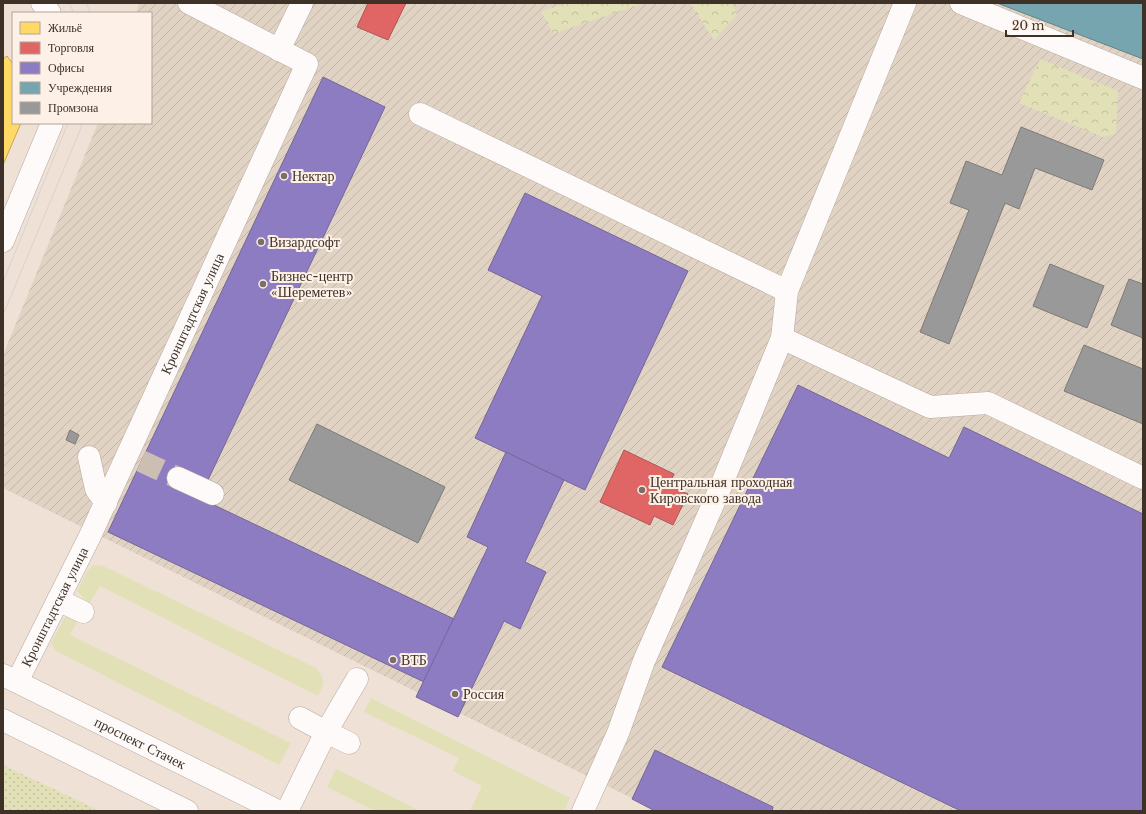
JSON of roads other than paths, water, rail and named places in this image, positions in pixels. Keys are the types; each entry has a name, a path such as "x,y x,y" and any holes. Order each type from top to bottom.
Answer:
{"street":[{"path":"42,3 49,12"},
{"name":"Кронштадтская улица","path":"10,678 58,600 74,549 134,458 307,64 189,3"},
{"path":"279,50 302,3"},
{"path":"583,811 618,734 644,661 718,493 782,338 787,291 905,3"},
{"path":"961,3 1143,78"},
{"path":"420,114 787,291"},
{"path":"3,241 52,124"},
{"path":"782,338 930,406 988,403 1143,478"},
{"path":"89,457 96,489 106,502"},
{"path":"178,478 213,494"},
{"path":"58,600 83,612"},
{"name":"проспект Стачек","path":"10,678 278,811"},
{"path":"287,811 326,732 357,679"},
{"path":"300,718 349,743"},
{"path":"3,720 187,811"}],"tunnel":[{"path":"141,461 178,478"}],"tram line":[{"path":"69,3 74,12"},
{"path":"86,3 90,12"},
{"path":"3,282 68,124"},
{"path":"3,315 83,124"}],"place":[{"name":"Нектар","path":"284,176"},
{"name":"Визардсофт","path":"261,242"},
{"name":"Бизнес-центр «Шереметев»","path":"263,284"},
{"name":"Центральная проходная Кировского завода","path":"642,490"},
{"name":"ВТБ","path":"393,660"},
{"name":"Россия","path":"455,694"}]}
